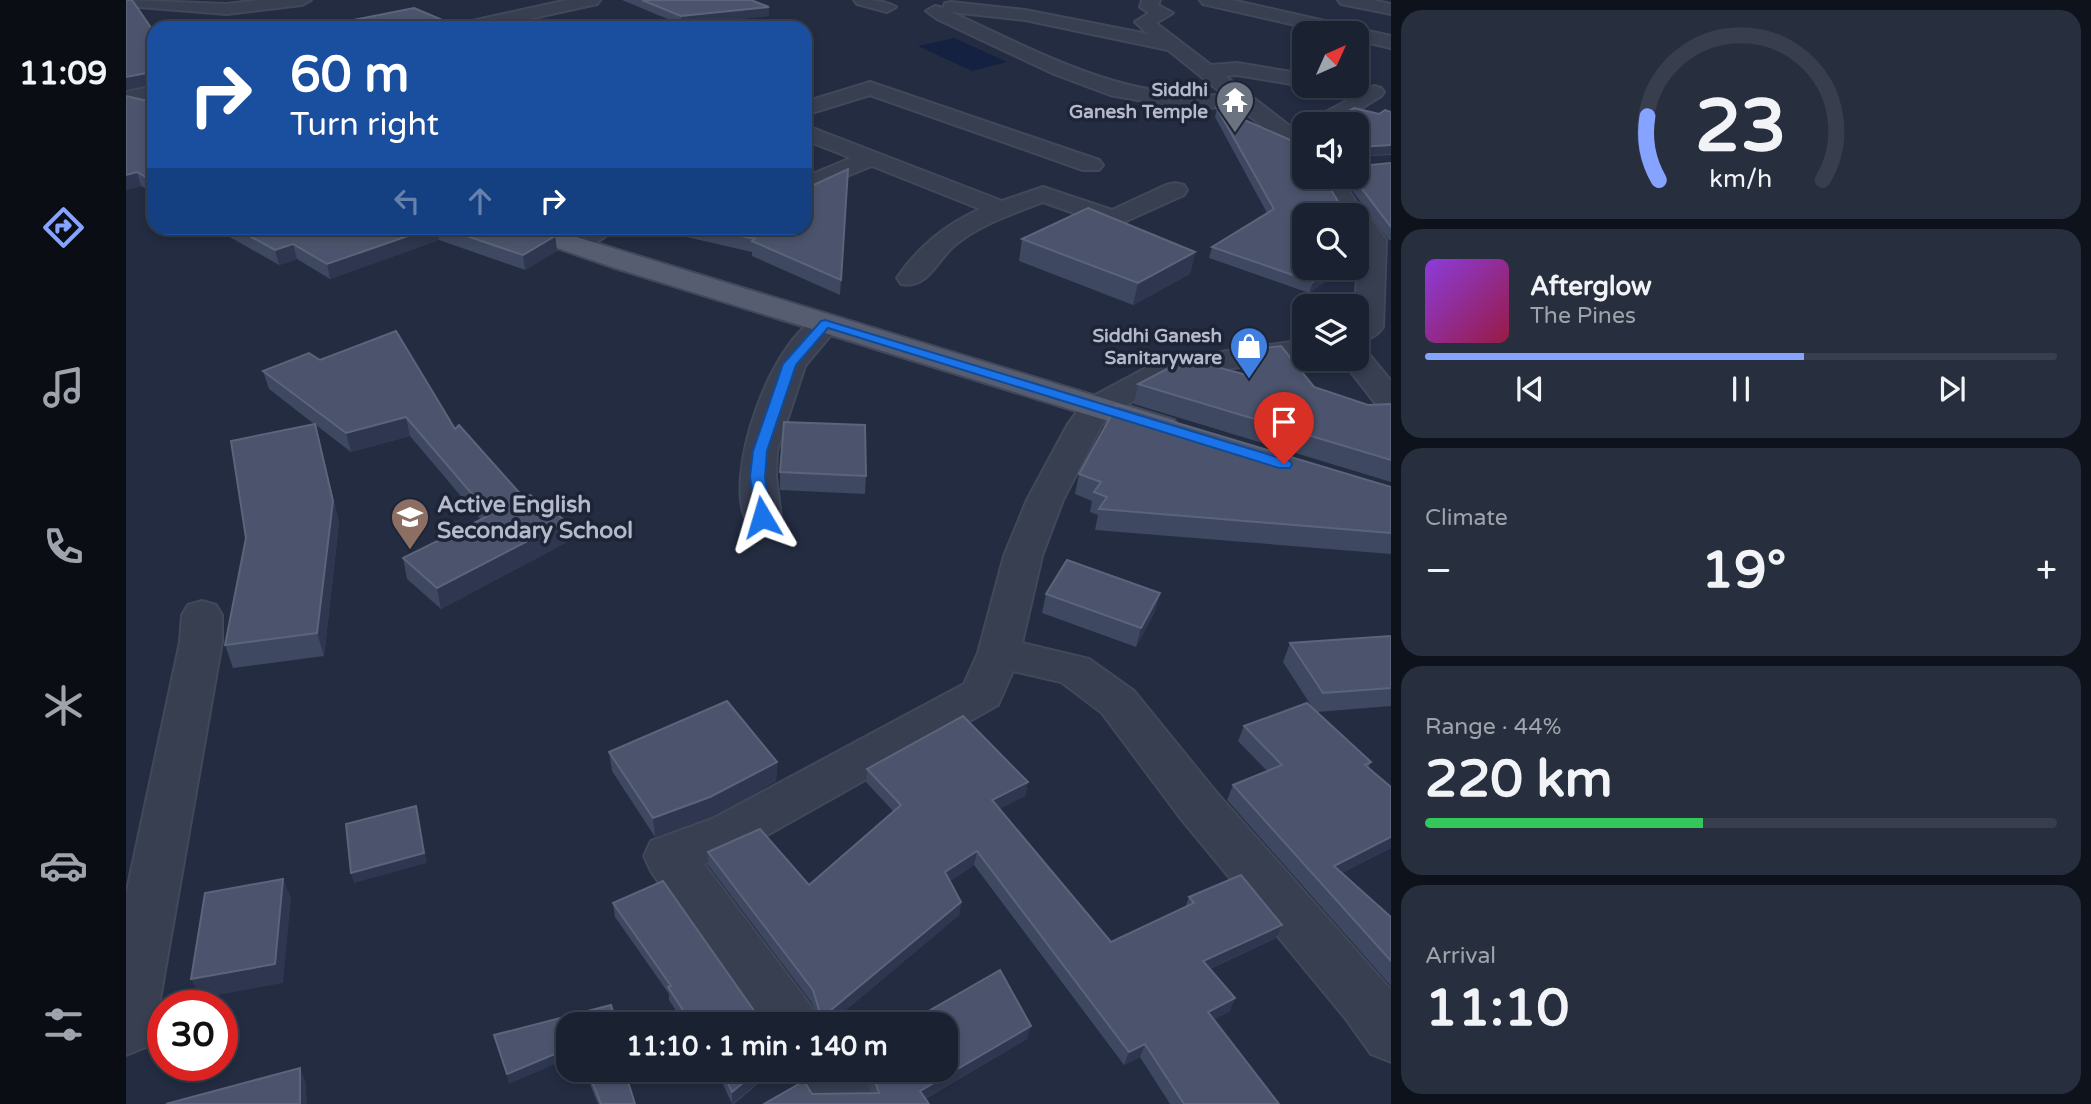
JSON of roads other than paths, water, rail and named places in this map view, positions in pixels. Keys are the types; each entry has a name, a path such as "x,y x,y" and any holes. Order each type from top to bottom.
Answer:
{"main road":[{"path":"126,98 147,105"},
{"path":"546,235 1191,436"}],"street":[{"path":"126,1 227,9 302,0"},
{"path":"495,21 592,0"},
{"path":"863,0 887,7"},
{"path":"1151,0 1149,7 1164,13 1144,22 1292,133"},
{"path":"1165,0 1177,0"},
{"path":"1209,0 1299,21"},
{"path":"1347,0 1391,9"},
{"path":"1173,45 1025,15 958,6 942,7 935,11 1048,66 1102,88 1180,103 1246,101"},
{"path":"1369,37 1391,42"},
{"path":"1206,71 1237,69 1292,78"},
{"path":"812,107 870,89 1091,165"},
{"path":"126,98 147,94"},
{"path":"1345,112 1382,94"},
{"path":"812,135 1004,210"},
{"path":"812,183 872,158"},
{"path":"911,278 948,238 972,223 1043,194 1113,219 1175,190"},
{"path":"1369,220 1391,219"},
{"path":"1369,234 1373,240 1369,310"},
{"path":"572,243 587,235"},
{"path":"762,517 758,477 760,451 790,364 825,324"},
{"path":"1369,345 1391,347"},
{"path":"781,1012 669,856 729,833 982,694 999,653 1023,556 1041,512 1085,424 1098,407 1170,368 1292,351"},
{"path":"1366,371 1391,401"},
{"path":"126,1028 201,642 202,615"},
{"path":"999,653 1074,670 1118,702 1199,806 1366,1001 1391,1035"},
{"path":"831,1082 846,1104"}],"water":[{"path":"954,38 1007,62 972,71 918,46"}],"place":[{"name":"Siddhi Ganesh Temple","path":"1235,134"},
{"name":"Siddhi Ganesh Sanitaryware","path":"1249,380"},
{"name":"Active English Secondary School","path":"410,551"}]}
